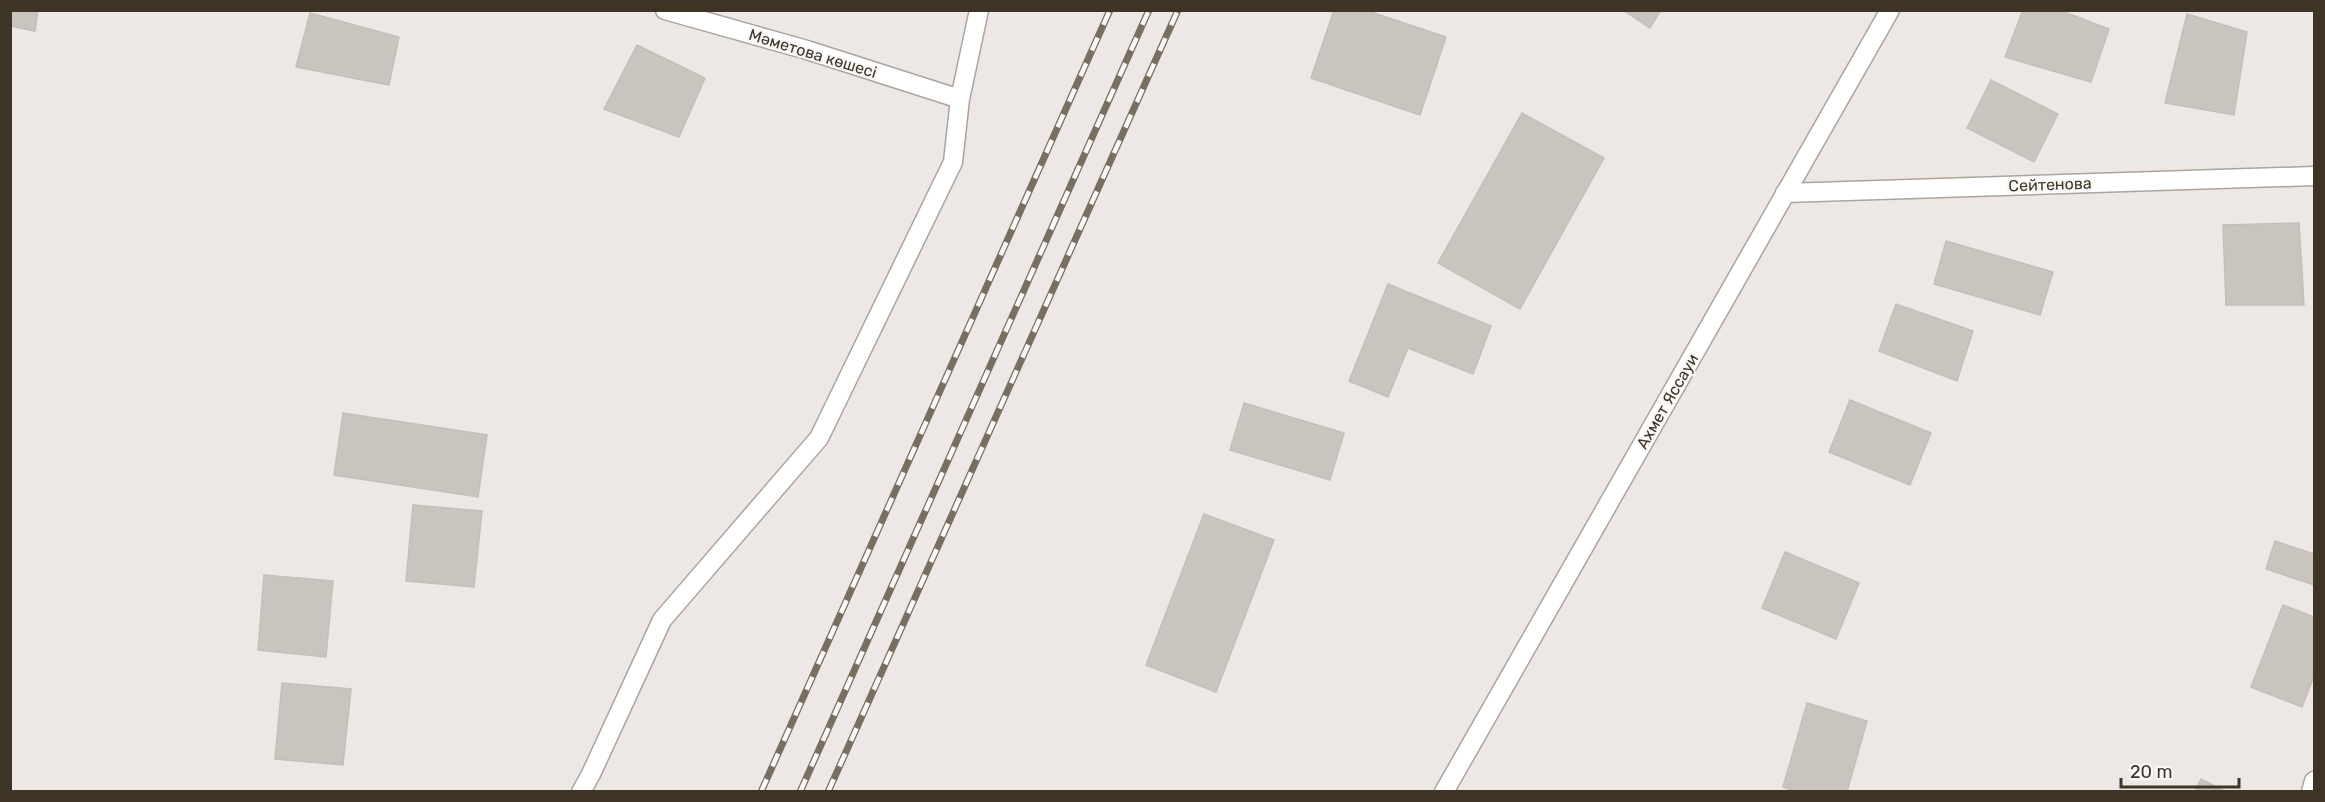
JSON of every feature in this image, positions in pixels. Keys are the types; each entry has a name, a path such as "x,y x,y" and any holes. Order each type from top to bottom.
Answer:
{"street":[{"name":"Мәметова көшесі","path":"665,10 807,50 960,99"},
{"path":"581,792 662,620 819,438 952,162 960,99 979,10"},
{"name":"Ахмет Яссауи","path":"1444,792 1890,10"},
{"name":"Сейтенова","path":"1785,193 2314,176"},
{"path":"2310,792 2314,781"}],"building":[{"path":"10,10 38,10 35,31 10,26"},
{"path":"1334,10 1365,10 1446,37 1420,115 1311,78"},
{"path":"1623,10 1661,10 1650,28"},
{"path":"2023,10 2059,10 2109,29 2091,82 2005,57"},
{"path":"310,13 399,37 389,85 296,67"},
{"path":"2187,14 2247,32 2234,115 2165,103"},
{"path":"637,45 705,78 679,137 604,109"},
{"path":"1991,80 2058,114 2034,162 1967,128"},
{"path":"1522,113 1604,158 1520,309 1438,263"},
{"path":"2299,223 2304,305 2226,305 2223,225"},
{"path":"1946,241 2053,272 2040,315 1934,284"},
{"path":"1388,284 1491,326 1473,374 1408,348 1388,397 1349,381"},
{"path":"1896,304 1973,331 1957,381 1879,351"},
{"path":"1850,400 1931,433 1910,485 1829,452"},
{"path":"1244,403 1344,433 1330,480 1230,450"},
{"path":"343,413 487,435 478,497 334,475"},
{"path":"413,505 482,511 474,587 406,581"},
{"path":"1204,514 1274,540 1216,692 1146,665"},
{"path":"2275,541 2314,554 2314,585 2266,569"},
{"path":"1785,552 1859,583 1836,639 1762,608"},
{"path":"264,575 333,581 326,657 258,650"},
{"path":"2283,605 2314,617 2314,676 2302,707 2251,687"},
{"path":"282,683 351,689 343,765 275,759"},
{"path":"1807,703 1867,721 1847,792 1797,792 1783,787"},
{"path":"2201,779 2226,792 2195,792"}],"railway":[{"path":"761,792 1110,10"},
{"path":"800,792 1149,10"},
{"path":"828,792 1178,10"}]}
